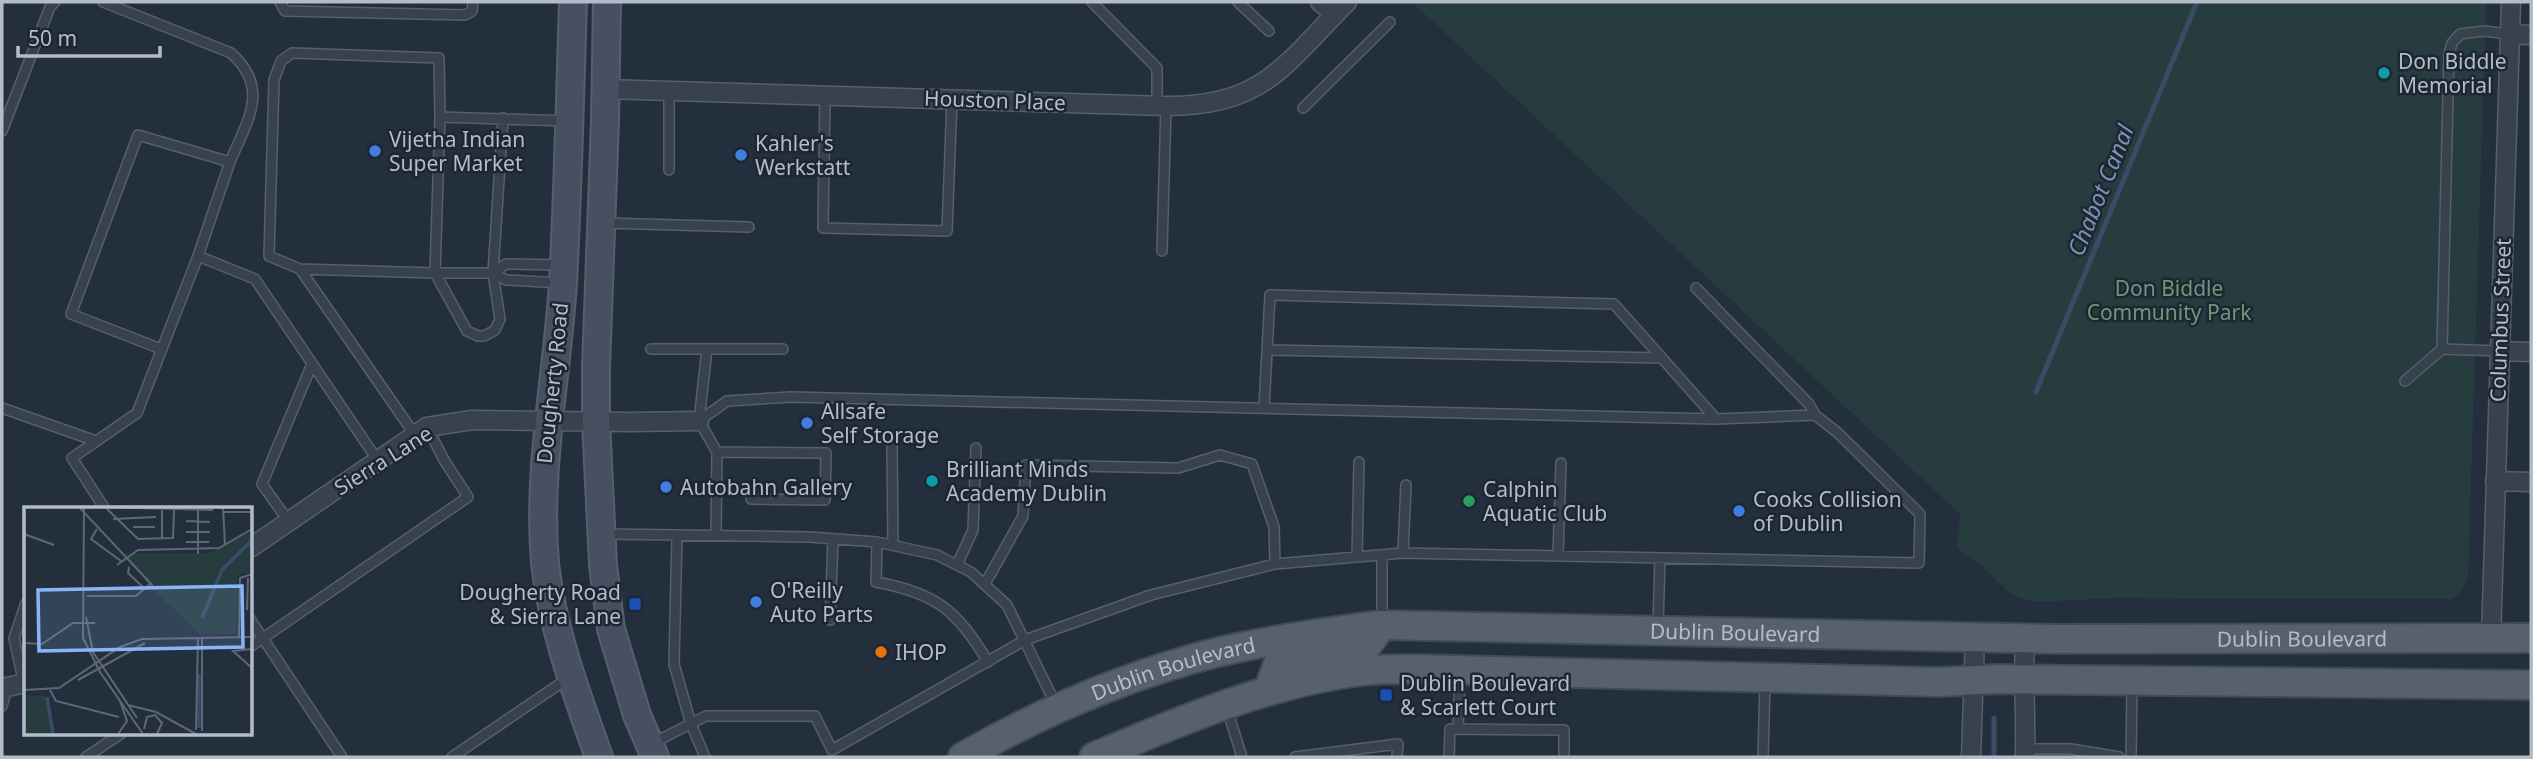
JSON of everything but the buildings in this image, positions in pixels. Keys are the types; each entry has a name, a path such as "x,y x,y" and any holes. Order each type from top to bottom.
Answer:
{"main road":[{"name":"Dougherty Road","path":"573,2 563,274 543,470 545,565 572,676 599,757"},
{"name":"Dougherty Road","path":"607,2 596,367 602,534 611,629 637,715 652,751"},
{"path":"568,121 583,153 583,197 602,223"},
{"path":"1268,691 1278,664 1366,647 1382,625"},
{"name":"Dublin Boulevard","path":"963,757 1005,733 1116,683 1212,654 1276,640 1382,625 2025,638 2531,638"},
{"name":"Dublin Boulevard","path":"1094,757 1176,723 1268,691 1361,671 1460,670 1973,680 2531,685"}],"street":[{"path":"1320,2 1341,8"},
{"name":"Columbus Street","path":"2491,638 2511,2"},
{"name":"Houston Place","path":"604,89 1162,105 1221,102 1245,93 1276,75 1341,8"},
{"path":"2509,34 2531,35"},
{"path":"2499,351 2531,352"},
{"name":"Sierra Lane","path":"252,547 421,431 472,420 699,421"},
{"path":"2495,481 2531,482"},
{"path":"1971,757 1975,637"},
{"path":"2025,638 2025,753"}],"lane":[{"path":"2,131 50,7 55,2"},
{"path":"103,2 231,53 243,64 253,85 252,109 137,412 72,458 104,507"},
{"path":"280,2 285,11 465,15 472,11 473,2"},
{"path":"1092,2 1157,68 1162,105 1162,251"},
{"path":"1238,2 1269,31"},
{"path":"1303,108 1390,22"},
{"path":"2442,349 2449,54 2452,43 2460,34 2484,31 2509,34"},
{"path":"503,118 493,273 500,319 490,334 478,336 467,331 435,273 439,58 292,53 281,61 274,80 269,256 300,269 435,273 493,273 506,280 563,274"},
{"path":"669,92 669,170"},
{"path":"825,96 823,228 947,231 952,99"},
{"path":"440,117 568,121"},
{"path":"161,349 71,314 138,135 230,162"},
{"path":"602,223 749,228"},
{"path":"198,256 255,279 378,461"},
{"path":"493,273 506,264 563,274"},
{"path":"252,646 468,497 444,460 300,269"},
{"path":"652,751 706,716 815,716 833,754 1025,640 1151,595 1275,564 1404,553 1919,563 1920,514 1839,433 1815,415 1809,404 1696,288"},
{"path":"1264,408 1270,295 1614,304 1716,419"},
{"path":"652,349 783,349"},
{"path":"707,349 699,421 717,452 716,535"},
{"path":"2405,381 2442,349 2499,351"},
{"path":"1267,350 1662,358"},
{"path":"289,522 262,484 313,365"},
{"path":"699,421 727,401 791,397 1716,419 1815,415"},
{"path":"2,408 96,441"},
{"path":"892,447 893,544"},
{"path":"957,565 973,530 976,448"},
{"path":"717,452 826,453 825,500 751,499"},
{"path":"985,584 1023,516 1026,465 1178,468 1220,455 1252,464 1274,527 1275,564"},
{"path":"1357,557 1359,462"},
{"path":"1558,556 1560,463"},
{"path":"1404,553 1406,485"},
{"path":"602,534 833,539 893,544 927,552 971,572 1007,605 1058,708"},
{"path":"677,536 674,663 691,724 705,757"},
{"path":"830,620 833,539"},
{"path":"877,542 876,582 908,588 937,601 960,621 988,662"},
{"path":"1382,555 1382,625"},
{"path":"1658,630 1660,558"},
{"path":"2,706 15,686 14,638 24,611"},
{"path":"252,622 342,757"},
{"path":"1458,729 1460,670"},
{"path":"452,757 572,676"},
{"path":"1763,757 1765,677"},
{"path":"2131,757 2132,681"},
{"path":"1226,705 1242,757"},
{"path":"1449,757 1450,729 1564,730 1564,757"},
{"path":"86,757 120,734"},
{"path":"1296,757 1398,744 1397,757"},
{"path":"2025,753 2070,749 2119,757"}],"green space":[{"name":"Don Biddle Community Park","path":"1412,2 2486,2 2468,577 2462,591 2451,599 2113,598 2039,602 2020,598 2009,592 1981,565 1957,548 1960,514"}],"waterway":[{"name":"Chabot Canal","path":"2036,392 2197,2"},
{"name":"Chabot Canal","path":"1994,718 1994,757"}],"place":[{"name":"Don Biddle Memorial","path":"2384,73"},
{"name":"Vijetha Indian Super Market","path":"375,151"},
{"name":"Kahler's Werkstatt","path":"741,155"},
{"name":"Allsafe Self Storage","path":"807,423"},
{"name":"Brilliant Minds Academy Dublin","path":"932,481"},
{"name":"Autobahn Gallery","path":"666,487"},
{"name":"Calphin Aquatic Club","path":"1469,501"},
{"name":"Cooks Collision of Dublin","path":"1739,511"},
{"name":"O'Reilly Auto Parts","path":"756,602"},
{"name":"Dougherty Road & Sierra Lane","path":"635,604"},
{"name":"IHOP","path":"881,652"},
{"name":"Dublin Boulevard & Scarlett Court","path":"1386,695"}]}
